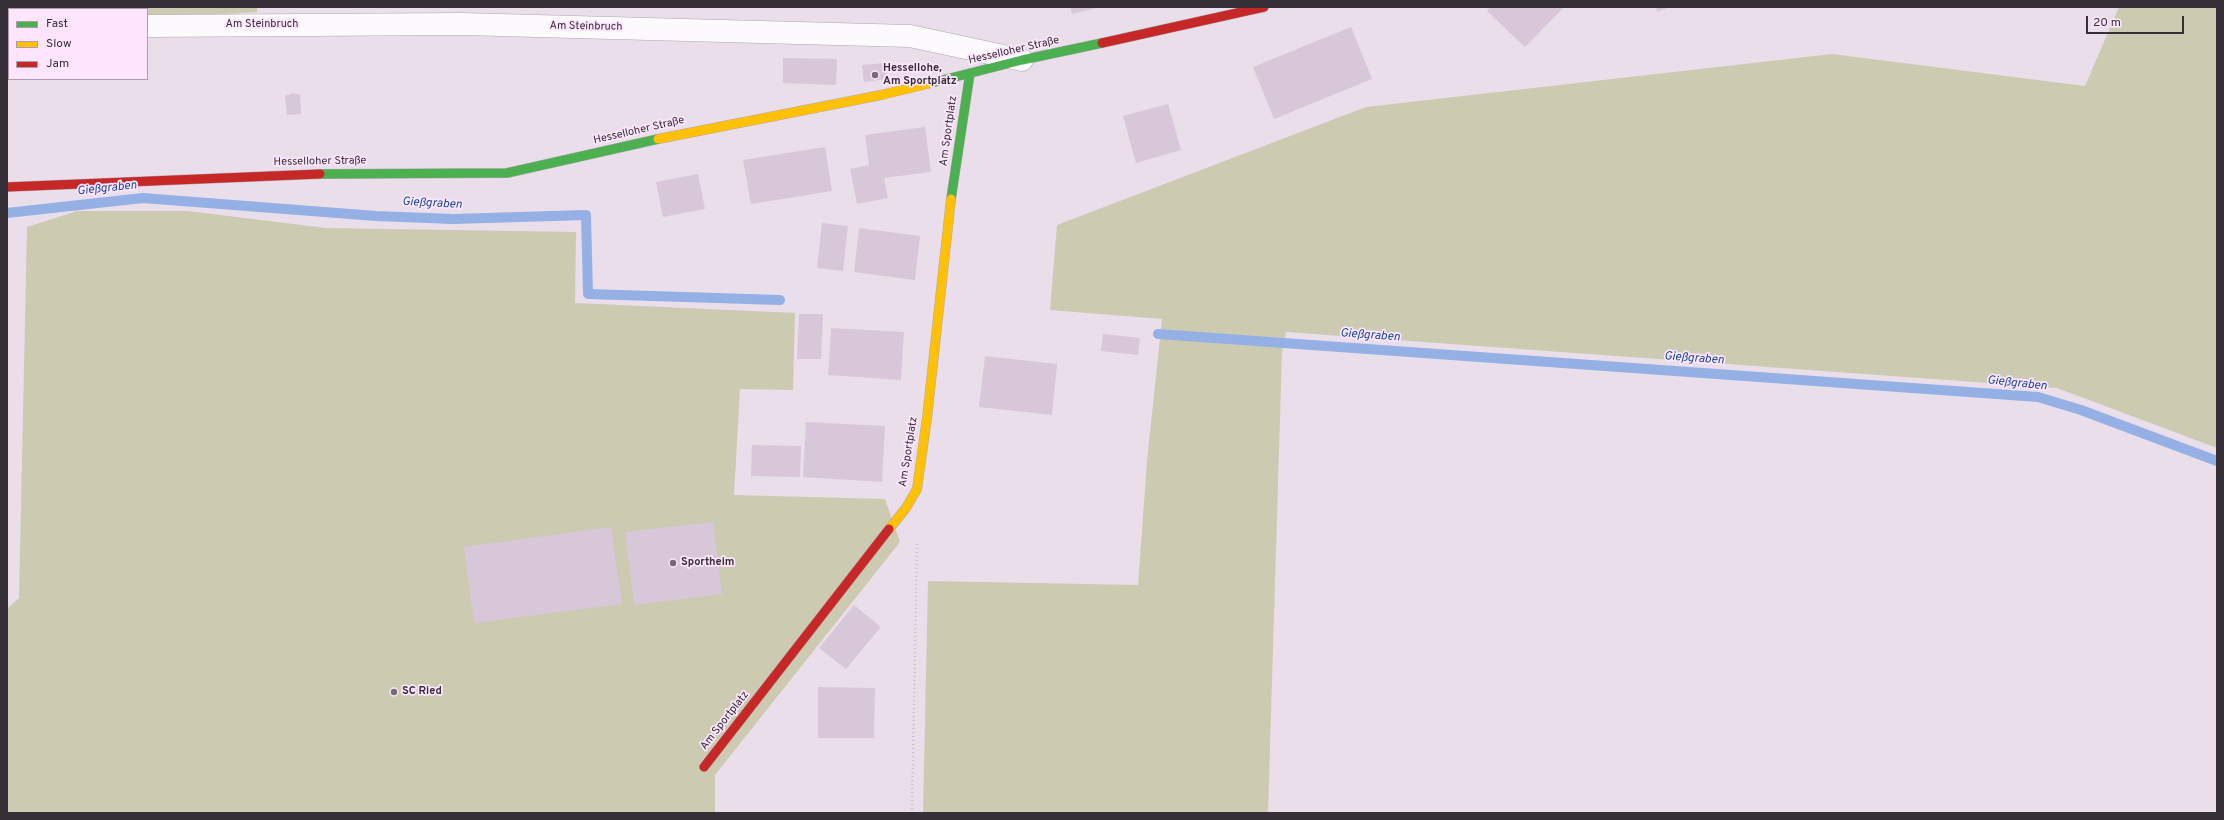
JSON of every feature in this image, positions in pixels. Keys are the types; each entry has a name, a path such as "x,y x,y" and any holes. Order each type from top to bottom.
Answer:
{"street":[{"name":"Hesselloher Straße","path":"7,187 283,174 507,173 702,129 881,95 1022,60 1150,34 1264,7"},
{"name":"Am Steinbruch","path":"148,26 462,24 910,36 1022,60"},
{"name":"Am Sportplatz","path":"704,767 906,508 917,489 927,418 947,230 970,73"}],"path":[{"path":"912,813 917,536"}],"shaded area":[{"path":"257,7 257,12 148,19 148,8 119,8"},
{"path":"2119,7 2217,7 2217,448 2057,388 1286,332 1282,353 1268,813 923,813 928,581 1138,585 1147,461 1162,319 1050,310 1057,225 1366,107 1832,54 2085,86"},
{"path":"77,211 188,211 326,228 576,232 575,303 795,313 793,390 740,389 734,495 885,499 900,542 715,775 715,813 7,813 7,609 19,598 27,227"}],"building":[{"path":"1070,7 1096,7 1096,8 1072,14"},
{"path":"1490,7 1564,7 1525,47 1487,11"},
{"path":"1656,7 1670,7 1657,12"},
{"path":"1351,27 1372,79 1274,119 1253,67"},
{"path":"783,58 837,59 836,85 783,83"},
{"path":"885,63 887,79 864,82 862,65"},
{"path":"293,93 300,95 301,114 287,115 285,96"},
{"path":"1168,104 1181,150 1136,163 1123,116"},
{"path":"925,127 931,172 884,178 888,198 857,204 850,169 869,165 865,135"},
{"path":"825,147 832,191 751,204 743,160"},
{"path":"698,174 705,209 663,217 656,182"},
{"path":"822,223 848,226 843,271 817,268"},
{"path":"859,228 920,236 915,280 854,272"},
{"path":"799,314 823,314 821,359 797,359"},
{"path":"831,328 904,332 901,380 828,375"},
{"path":"1103,334 1140,338 1138,355 1101,351"},
{"path":"985,356 1057,364 1052,415 979,407"},
{"path":"806,422 885,426 882,482 803,477"},
{"path":"752,445 801,446 800,477 751,476"},
{"name":"Sportheim","path":"713,522 722,594 634,605 625,532"},
{"path":"611,527 622,604 474,623 464,547"},
{"path":"854,605 881,627 846,669 819,648"},
{"path":"818,687 875,688 874,738 818,738"}],"waterway":[{"name":"Gießgraben","path":"7,213 143,198 376,216 453,219 586,215 588,294 780,300"},
{"name":"Gießgraben","path":"1158,334 2038,397 2081,410 2217,461"}],"traffic: fast":[{"path":"931,83 1022,60 1102,43"},
{"path":"951,199 970,73"},
{"path":"320,174 507,173 658,139"}],"traffic: slow":[{"path":"658,139 881,95 931,83"},
{"path":"889,529 906,508 917,489 927,418 951,199"}],"traffic: jam":[{"path":"1102,43 1264,7"},
{"path":"7,187 320,174"},
{"path":"704,767 889,529"}],"place":[{"name":"Hessellohe, Am Sportplatz","path":"875,75"},
{"name":"Sportheim","path":"673,563"},
{"name":"SC Ried","path":"394,692"}]}
